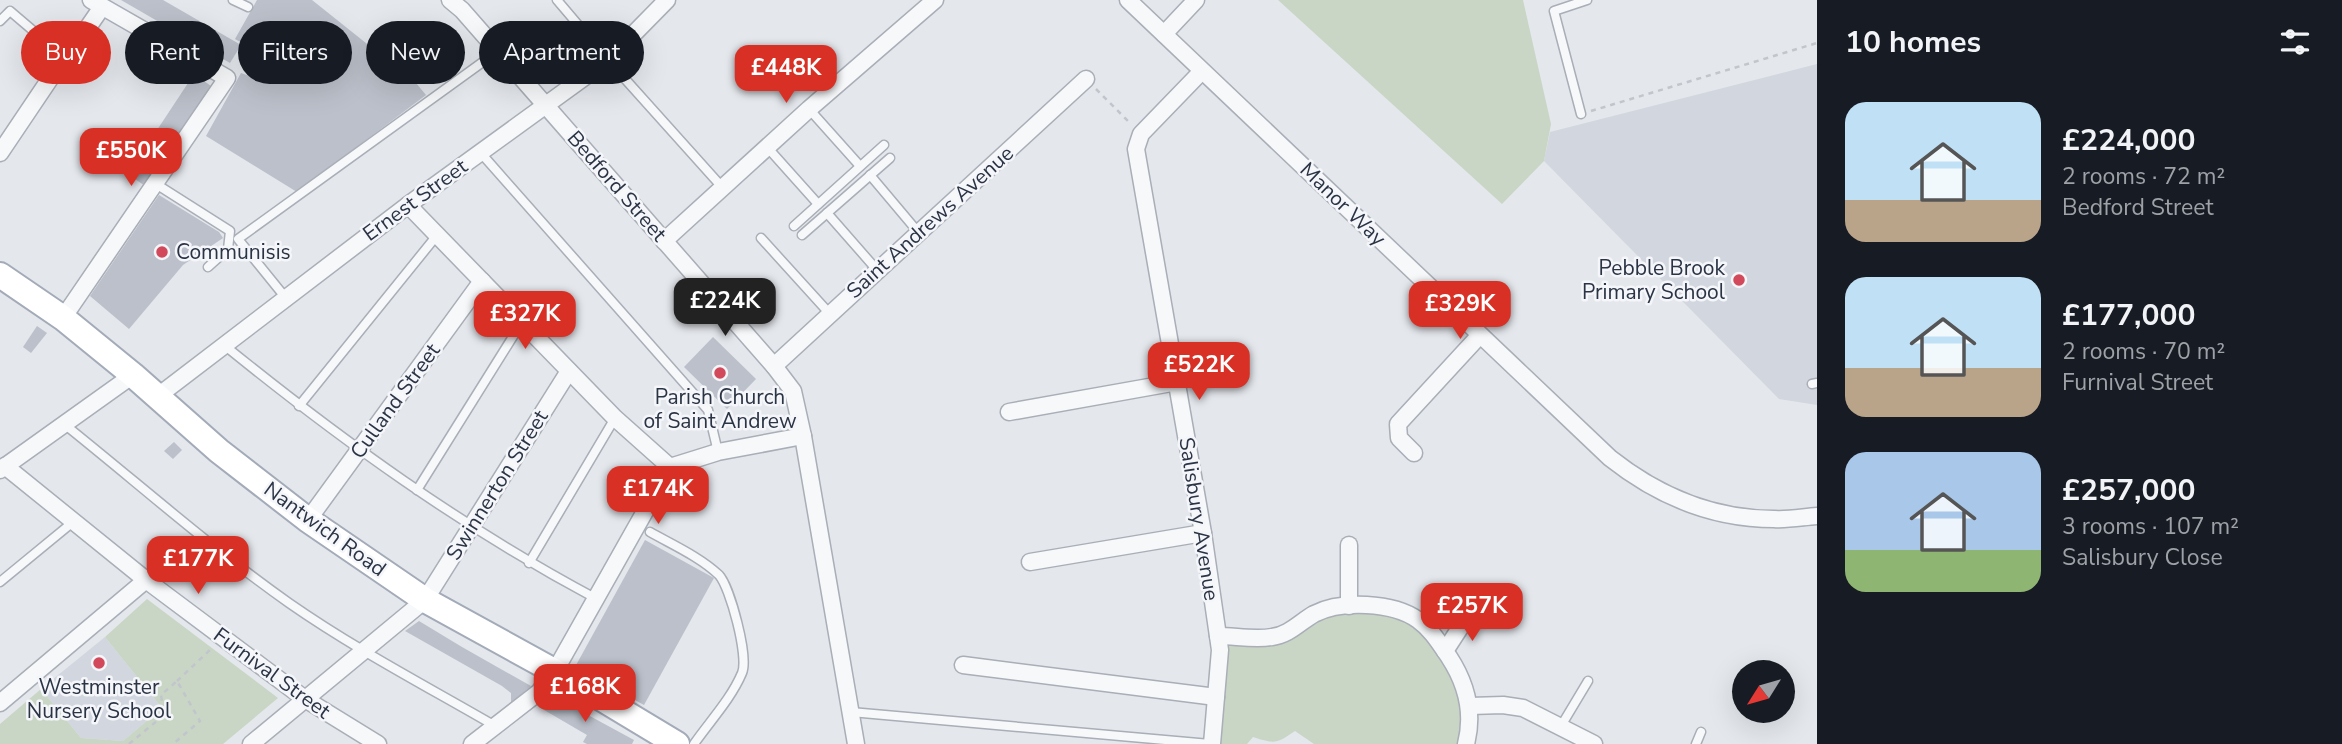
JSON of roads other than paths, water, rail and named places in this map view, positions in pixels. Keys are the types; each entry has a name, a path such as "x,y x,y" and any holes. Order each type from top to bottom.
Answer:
{"main road":[{"name":"Nantwich Road","path":"0,275 62,318 158,396 219,451 308,520 425,600 555,671 677,744"}],"street":[{"name":"Bedford Street","path":"450,0 479,29"},
{"name":"Ernest Street","path":"644,23 667,0"},
{"path":"664,241 809,109 935,0"},
{"name":"Manor Way","path":"1128,0 1610,458 1648,486 1692,506 1734,516 1777,520 1817,516"},
{"path":"1164,34 1196,0"},
{"path":"62,318 228,78 99,3 87,21"},
{"name":"Salisbury Avenue","path":"1202,71 1140,134 1136,149 1203,533 1220,650 1211,744"},
{"name":"Saint Andrews Avenue","path":"774,366 1086,79"},
{"path":"0,153 46,84"},
{"name":"Bedford Street","path":"528,84 793,391 856,744"},
{"name":"Ernest Street","path":"158,396 408,205 575,84"},
{"path":"408,205 615,418 670,467"},
{"name":"Culland Street","path":"308,520 482,281"},
{"path":"1414,453 1399,438 1398,424 1480,335"},
{"name":"Swinnerton Street","path":"251,744 425,600 569,371"},
{"path":"2,468 133,375"},
{"path":"1009,412 1177,382"},
{"path":"472,744 539,692 555,671 670,467 718,452 803,436"},
{"name":"Furnival Street","path":"2,468 223,638 305,699 369,742"},
{"path":"1030,562 1203,533"},
{"path":"1349,545 1349,606"},
{"path":"0,703 146,580"},
{"path":"1218,636 1273,637 1295,629 1314,614 1332,608 1393,608 1418,620 1445,651 1454,666 1470,706 1466,744"},
{"path":"1445,651 1469,614"},
{"path":"963,665 1216,697"},
{"path":"1470,706 1503,705 1522,708 1594,744"}],"lane":[{"path":"233,0 248,8"},
{"path":"557,0 575,21"},
{"path":"1581,114 1553,11 1587,0"},
{"path":"0,21 10,11 22,21"},
{"path":"285,297 238,239 479,65"},
{"path":"630,84 722,187"},
{"path":"809,109 860,166"},
{"path":"794,226 884,145"},
{"path":"767,147 818,204"},
{"path":"480,152 708,410 718,452"},
{"path":"802,235 890,158"},
{"path":"870,175 918,232"},
{"path":"156,184 230,232 228,249 208,267"},
{"path":"827,213 877,270"},
{"path":"299,406 438,234"},
{"path":"761,238 830,314"},
{"path":"417,490 522,322"},
{"path":"224,345 299,406 471,527 529,563 595,598"},
{"path":"529,563 615,418"},
{"path":"64,424 253,577 362,652 495,726"},
{"path":"0,582 73,522"},
{"path":"650,532 721,577 744,650 744,670 694,744"},
{"path":"1561,726 1588,681"},
{"path":"851,712 1211,744"},
{"path":"1696,744 1701,732"}],"place":[{"name":"Communisis","path":"162,252"},
{"name":"Pebble Brook Primary School","path":"1739,280"},
{"name":"Parish Church of Saint Andrew","path":"720,373"},
{"name":"Westminster Nursery School","path":"99,663"}]}
